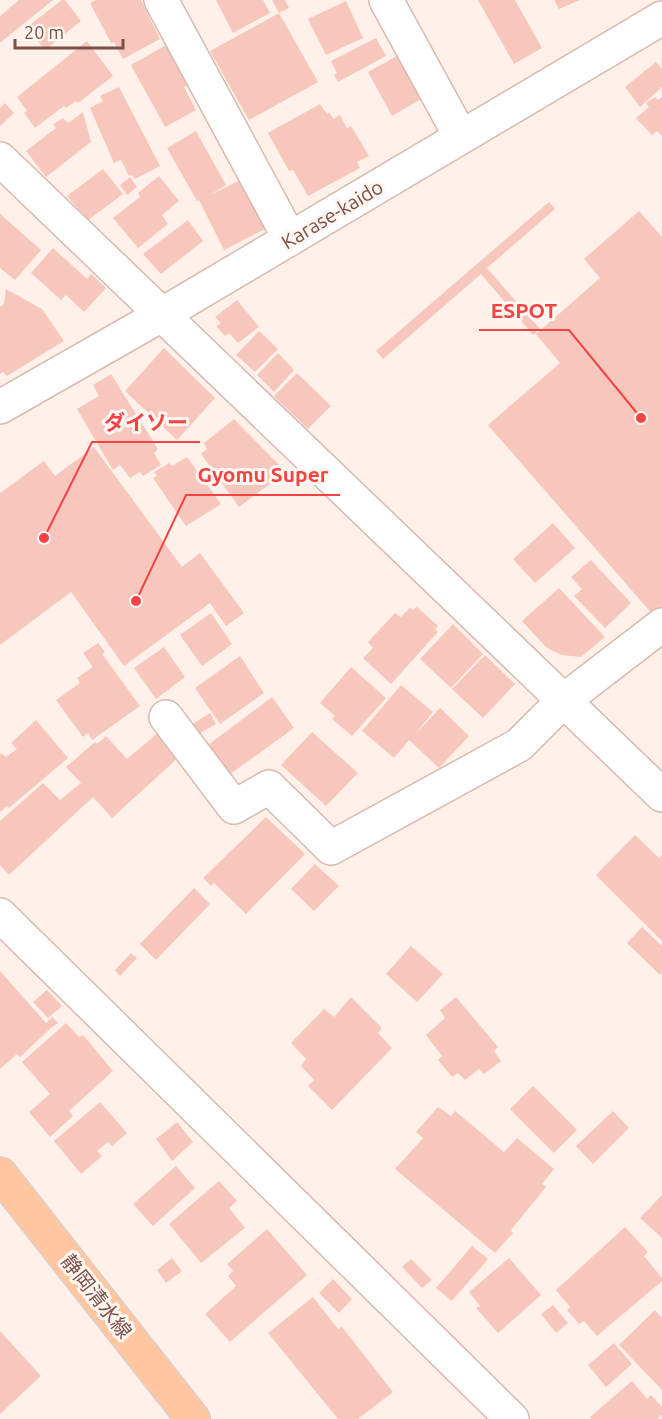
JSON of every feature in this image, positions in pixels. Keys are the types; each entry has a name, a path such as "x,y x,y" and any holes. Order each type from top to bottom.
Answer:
{"main road":[{"name":"静岡清水線","path":"0,1174 193,1419"}],"street":[{"path":"161,0 290,239"},
{"path":"386,0 461,137"},
{"name":"Karase-kaido","path":"0,407 163,314 662,18"},
{"path":"0,159 662,795"},
{"path":"166,717 234,807 269,786 331,848 519,745 563,700 662,625"},
{"path":"0,915 512,1419"}],"building":[{"path":"19,0 53,0 0,43 0,16"},
{"path":"65,0 81,21 45,50 27,27"},
{"path":"96,0 141,0 160,39 123,59 114,42 111,43 90,3"},
{"path":"216,0 263,0 270,13 233,33"},
{"path":"272,0 285,0 289,8 279,13"},
{"path":"478,0 515,0 542,48 514,64"},
{"path":"554,0 580,0 559,9"},
{"path":"346,1 363,38 326,55 308,19"},
{"path":"279,13 318,82 249,120 210,51"},
{"path":"376,38 386,56 338,82 334,75 337,73 331,61"},
{"path":"87,41 113,76 78,103 76,101 66,108 64,106 35,128 24,113 27,111 17,97"},
{"path":"168,44 190,84 184,87 196,110 165,127 131,65"},
{"path":"397,56 421,99 392,116 368,72"},
{"path":"656,62 662,69 662,87 640,107 625,87"},
{"path":"119,87 160,166 135,179 132,175 129,176 121,160 114,163 90,108 103,101 100,96"},
{"path":"655,97 658,100 662,97 662,136 657,131 652,135 636,118 649,107 646,103"},
{"path":"5,103 14,113 0,126 0,108"},
{"path":"320,104 333,119 340,115 347,128 351,126 369,156 357,162 360,168 308,196 293,170 289,171 268,133"},
{"path":"83,112 91,142 46,177 26,151 56,128 53,124 63,118 68,123"},
{"path":"196,131 226,185 208,196 240,180 265,229 224,250 199,200 197,201 167,148"},
{"path":"103,169 123,194 88,220 67,196"},
{"path":"159,176 179,201 162,215 168,224 138,248 113,218 140,197 138,193"},
{"path":"130,177 137,187 127,195 120,185"},
{"path":"549,202 555,209 487,268 540,329 533,335 481,274 383,359 376,351"},
{"path":"639,211 662,237 662,609 654,616 488,425 560,363 536,334 600,278 584,259"},
{"path":"0,214 41,250 15,280 0,268"},
{"path":"188,220 203,241 161,274 143,254"},
{"path":"53,248 87,279 91,274 106,288 84,312 66,295 61,300 31,273"},
{"path":"6,289 42,309 64,341 7,376 3,372 0,374 0,307 4,304"},
{"path":"237,300 259,327 238,343 229,333 225,336 216,326 221,323 215,317"},
{"path":"259,331 278,349 255,372 236,355"},
{"path":"164,348 215,398 177,440 125,391"},
{"path":"278,353 294,370 274,392 257,375"},
{"path":"297,373 331,406 308,429 274,396"},
{"path":"111,374 158,449 154,453 161,465 143,476 140,472 130,478 120,465 113,470 77,409 99,396 93,385"},
{"path":"234,419 286,472 239,507 201,454 207,449 204,443"},
{"path":"94,447 182,567 200,553 244,613 226,626 210,603 124,666 71,592 0,645 0,493 44,461 55,476"},
{"path":"187,457 221,504 186,526 153,478 157,476 154,472 169,463 172,466"},
{"path":"553,523 575,548 535,583 513,559"},
{"path":"591,560 631,603 605,628 574,596 582,589 571,577"},
{"path":"559,588 605,637 581,657 562,655 546,647 522,621"},
{"path":"417,607 438,626 435,629 438,632 391,684 363,658 373,648 368,642 395,613 401,617 410,608 413,610"},
{"path":"211,613 232,644 202,666 180,635"},
{"path":"453,624 483,654 451,688 420,659"},
{"path":"98,643 105,652 102,654 140,706 92,740 88,733 83,737 56,700 80,683 77,678 93,667 83,653"},
{"path":"164,647 185,677 156,699 134,668"},
{"path":"485,655 515,684 483,718 452,689"},
{"path":"240,656 264,693 220,724 195,688"},
{"path":"351,667 386,698 352,736 332,719 335,716 320,703"},
{"path":"401,685 433,712 415,734 440,708 469,736 439,768 409,740 394,758 362,731"},
{"path":"272,697 294,728 229,775 208,745"},
{"path":"210,713 216,724 197,735 191,725"},
{"path":"36,720 68,758 9,808 7,806 0,812 0,754 6,757 17,749 11,743"},
{"path":"159,732 179,757 112,818 93,797 9,875 0,865 0,821 43,783 60,800 81,783 66,767 95,742 97,744 106,736 127,759"},
{"path":"312,732 358,773 326,806 281,765"},
{"path":"266,817 305,854 246,914 214,883 211,886 203,878"},
{"path":"635,835 659,858 662,855 662,941 596,875"},
{"path":"315,864 339,886 314,911 291,889"},
{"path":"194,888 210,904 156,960 140,944"},
{"path":"642,927 662,946 662,973 660,975 627,943"},
{"path":"411,946 443,974 417,1002 386,974"},
{"path":"131,953 137,958 120,976 115,970"},
{"path":"0,971 46,1023 52,1017 58,1023 20,1057 17,1054 0,1069"},
{"path":"47,990 62,1006 48,1018 33,1002"},
{"path":"351,997 382,1028 378,1033 392,1048 332,1110 308,1086 314,1080 301,1066 306,1059 291,1043 324,1009 334,1017"},
{"path":"456,997 498,1047 494,1051 501,1061 484,1074 479,1069 465,1080 458,1073 452,1077 438,1060 442,1056 426,1035 445,1018 440,1010"},
{"path":"66,1023 79,1037 83,1035 113,1071 69,1111 73,1116 50,1137 29,1112 50,1094 22,1062"},
{"path":"533,1086 577,1130 554,1153 510,1109"},
{"path":"100,1102 127,1133 112,1146 108,1142 97,1151 102,1156 81,1174 54,1141"},
{"path":"438,1107 451,1116 455,1111 504,1152 517,1138 554,1169 542,1184 546,1187 511,1230 513,1233 495,1253 395,1169 423,1138 416,1132"},
{"path":"613,1111 629,1128 593,1164 576,1146"},
{"path":"177,1122 193,1142 172,1161 156,1139"},
{"path":"176,1166 195,1188 153,1226 133,1204"},
{"path":"219,1181 237,1201 229,1208 245,1228 201,1263 169,1224"},
{"path":"662,1195 662,1238 640,1218"},
{"path":"625,1227 648,1252 644,1256 662,1281 597,1336 584,1321 579,1324 567,1310 570,1307 556,1290"},
{"path":"267,1229 307,1275 230,1342 205,1314 236,1286 228,1276 233,1271 227,1264"},
{"path":"472,1246 488,1259 452,1301 436,1288"},
{"path":"172,1258 182,1271 166,1283 157,1270"},
{"path":"509,1258 541,1295 498,1333 476,1308 480,1306 469,1292"},
{"path":"411,1259 432,1280 422,1288 402,1267"},
{"path":"333,1279 352,1299 339,1313 319,1293"},
{"path":"313,1297 338,1329 342,1327 393,1392 358,1419 338,1419 268,1333"},
{"path":"553,1305 568,1323 556,1333 541,1314"},
{"path":"655,1310 662,1318 662,1390 619,1345"},
{"path":"0,1331 41,1376 0,1414"},
{"path":"614,1343 632,1364 606,1387 588,1365"},
{"path":"632,1381 647,1399 651,1395 662,1407 662,1415 657,1419 592,1419 590,1417"}],"place":[{"name":"ESPOT","path":"641,418"},
{"name":"ダイソー","path":"44,538"},
{"name":"Gyomu Super","path":"136,601"}]}
